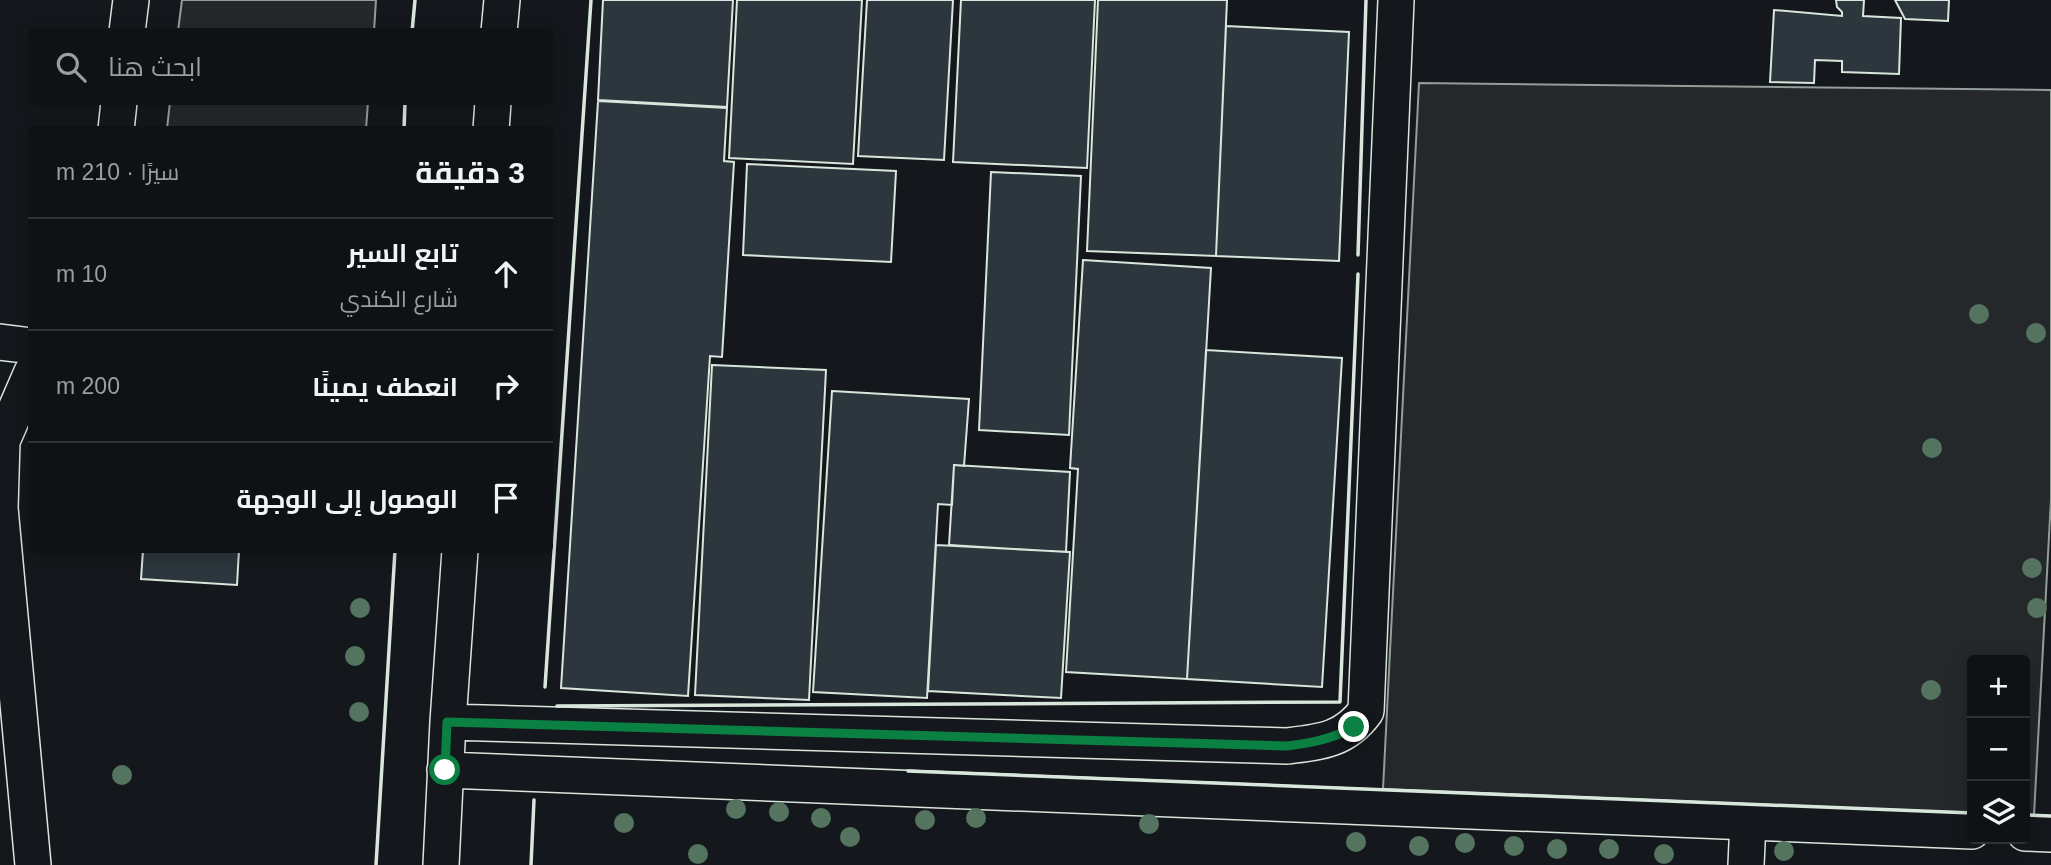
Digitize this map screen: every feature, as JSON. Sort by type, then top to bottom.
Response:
[{"type":"street","points":[[128,28],[131,0]]},
{"type":"street","points":[[499,28],[502,0]]},
{"type":"street","points":[[447,722],[1287,746],[1316,743],[1354,727],[1366,710],[1396,0]]},
{"type":"street","points":[[116,126],[119,105]]},
{"type":"street","points":[[491,126],[494,105]]},
{"type":"street","points":[[0,342],[28,346]]},
{"type":"street","points":[[28,381],[2,441],[0,509],[33,865]]},
{"type":"street","points":[[441,865],[447,722],[460,553]]},
{"type":"street","points":[[445,770],[1967,831]]},
{"type":"street","points":[[1746,865],[1748,822]]},
{"type":"street","points":[[2030,833],[2051,834]]},
{"type":"shaded area","points":[[182,0],[376,0],[374,28],[178,28]]},
{"type":"shaded area","points":[[1419,83],[2051,90],[2051,499],[2034,815],[2030,815],[2030,655],[1967,655],[1967,813],[1383,789]]},
{"type":"shaded area","points":[[170,105],[368,105],[366,126],[167,126]]},
{"type":"building","points":[[603,0],[733,0],[727,107],[598,100]]},
{"type":"building","points":[[737,0],[862,0],[853,164],[729,158]]},
{"type":"building","points":[[867,0],[953,0],[944,160],[858,156]]},
{"type":"building","points":[[961,0],[1095,0],[1087,168],[953,162]]},
{"type":"building","points":[[1098,0],[1227,0],[1216,256],[1087,251]]},
{"type":"building","points":[[1836,0],[1864,0],[1863,16],[1901,18],[1899,74],[1842,72],[1842,61],[1815,60],[1814,83],[1770,82],[1774,10],[1842,16]]},
{"type":"building","points":[[1895,0],[1949,0],[1948,21],[1905,19]]},
{"type":"building","points":[[1226,26],[1349,32],[1339,261],[1216,256]]},
{"type":"building","points":[[598,101],[727,108],[724,161],[734,162],[722,357],[710,356],[688,696],[561,688]]},
{"type":"building","points":[[747,164],[896,171],[891,262],[743,255]]},
{"type":"building","points":[[991,172],[1081,176],[1069,435],[979,430]]},
{"type":"building","points":[[1083,260],[1211,268],[1187,679],[1066,672],[1078,469],[1070,468]]},
{"type":"building","points":[[1206,350],[1342,358],[1322,687],[1187,679]]},
{"type":"building","points":[[712,365],[826,370],[809,700],[695,695]]},
{"type":"building","points":[[832,391],[969,399],[964,466],[954,465],[952,505],[938,504],[927,698],[813,692]]},
{"type":"building","points":[[954,465],[1070,472],[1066,552],[949,545]]},
{"type":"building","points":[[936,545],[1070,552],[1061,698],[928,691]]},
{"type":"building","points":[[143,553],[239,553],[237,585],[141,579]]},
{"type":"wall","points":[[412,28],[415,0]]},
{"type":"wall","points":[[545,687],[591,0]]},
{"type":"wall","points":[[1358,255],[1366,0]]},
{"type":"wall","points":[[404,126],[405,105]]},
{"type":"wall","points":[[557,706],[1340,702],[1358,274]]},
{"type":"wall","points":[[376,865],[395,553]]},
{"type":"wall","points":[[908,771],[1967,813]]},
{"type":"wall","points":[[531,865],[534,800]]},
{"type":"wall","points":[[2030,815],[2051,816]]},
{"type":"route","points":[[445,770],[447,722],[1287,746],[1316,743],[1354,727]]}]
